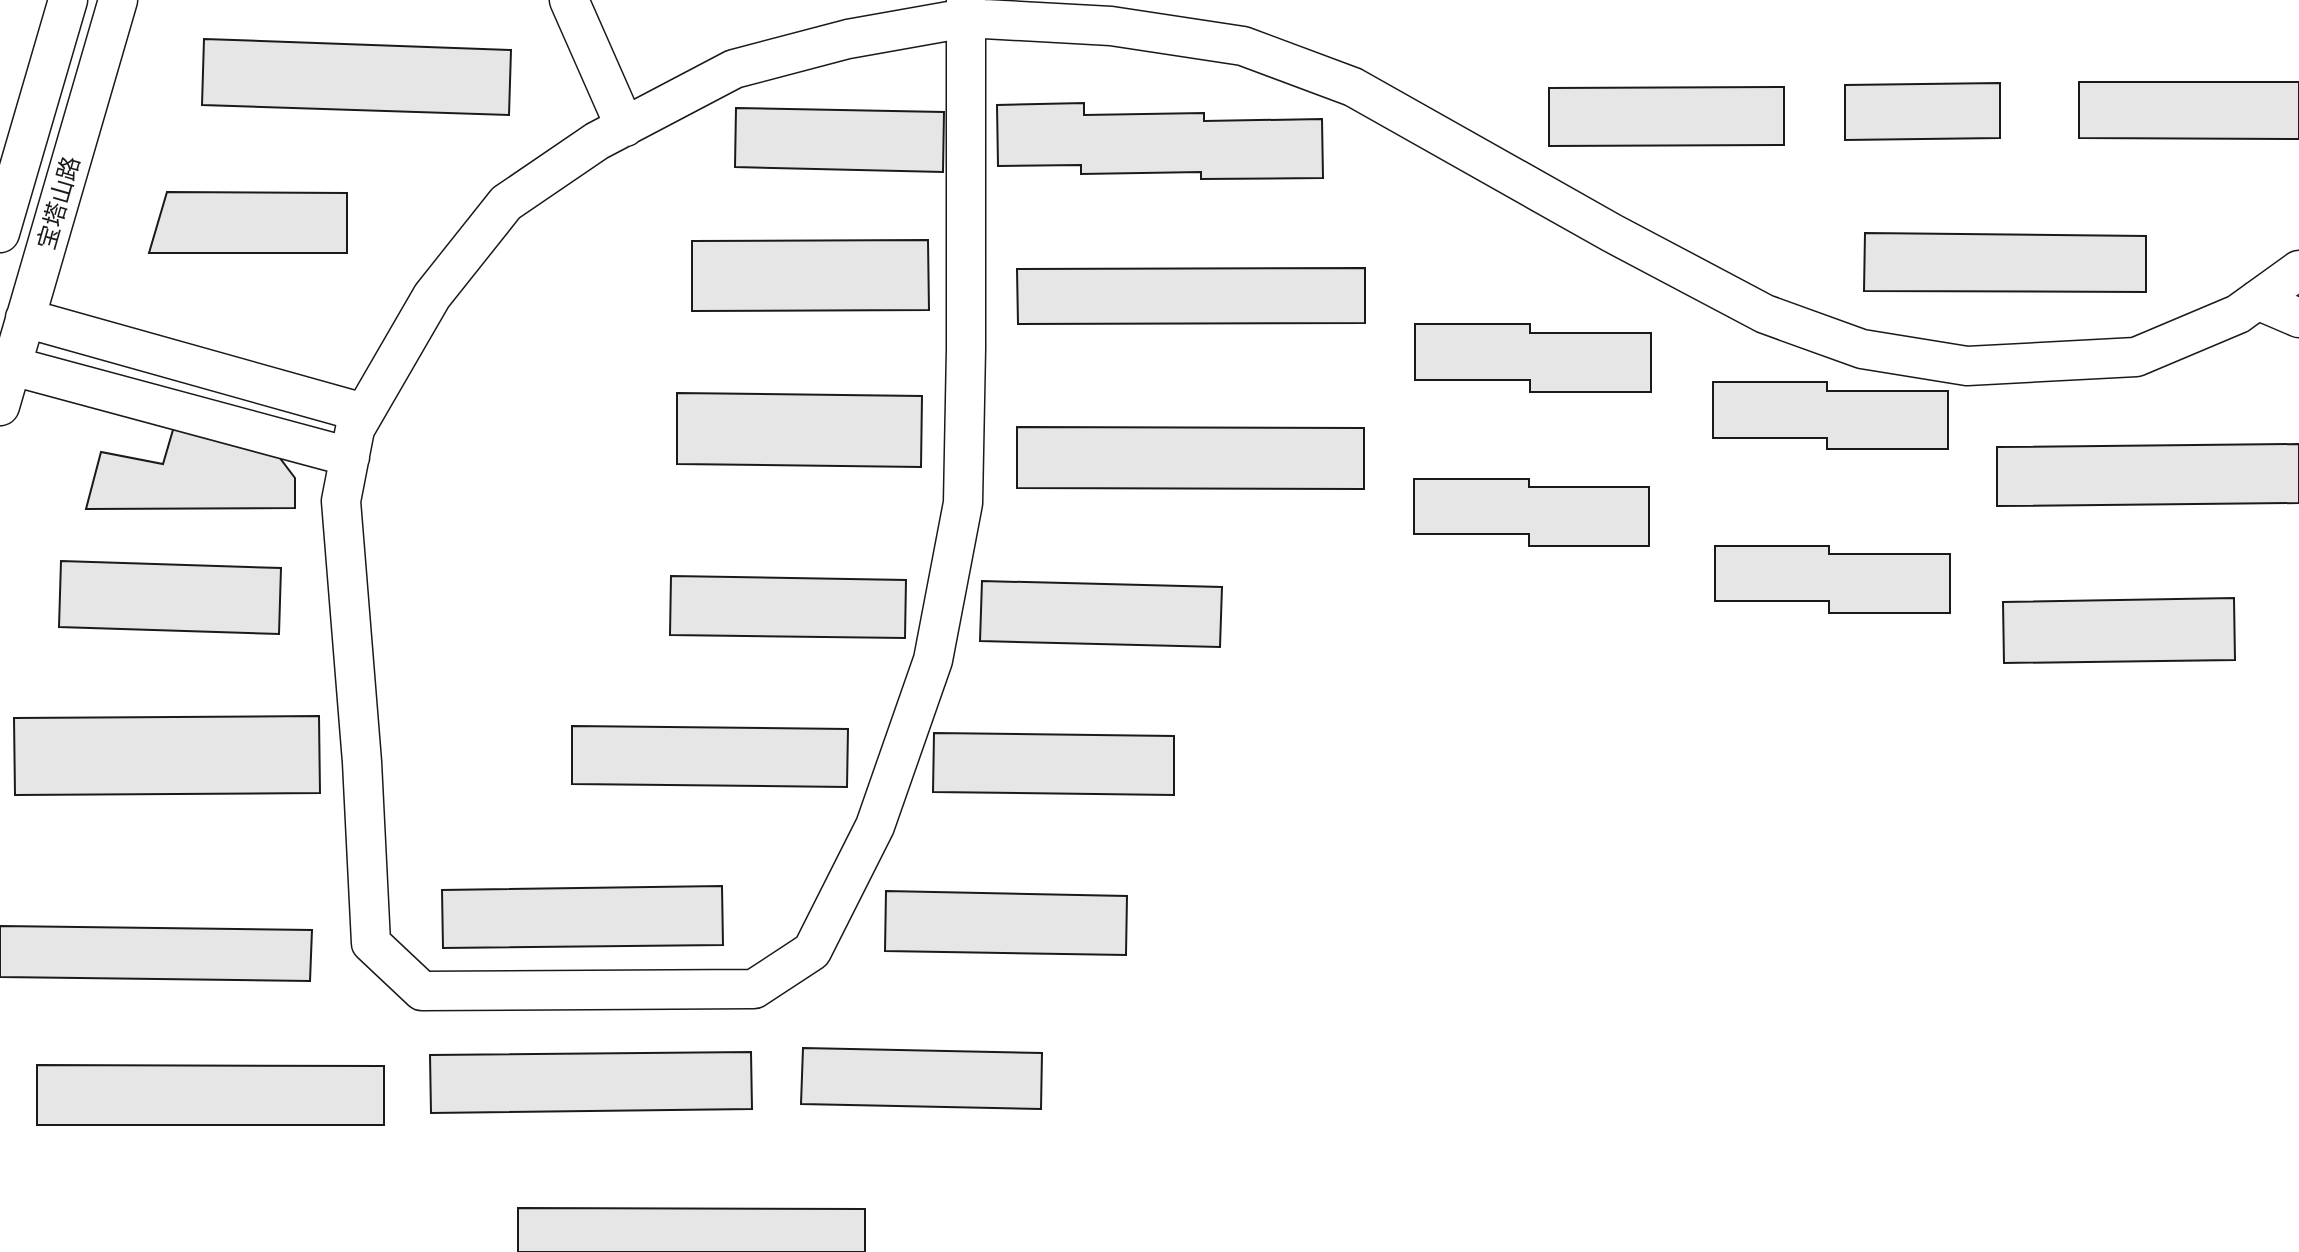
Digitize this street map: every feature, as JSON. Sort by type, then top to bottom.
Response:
[{"type":"street","name":"宝塔山路","points":[[0,233],[68,0]]},
{"type":"street","name":"宝塔山路","points":[[0,406],[118,0]]},
{"type":"street","points":[[569,0],[625,127]]},
{"type":"street","points":[[966,9],[966,335],[962,503],[933,660],[875,826],[812,951],[754,989],[422,991],[371,943],[362,762],[341,501],[355,429],[432,296],[506,203],[597,141],[734,69],[966,9],[1111,26],[1243,46],[1353,88],[1612,233],[1765,314],[1862,349],[1967,366],[2136,357],[2238,314],[2299,270]]},
{"type":"street","points":[[2257,300],[2299,318]]},
{"type":"street","points":[[25,318],[364,413]]},
{"type":"street","points":[[12,366],[350,457]]},
{"type":"building","points":[[204,39],[511,50],[509,115],[202,105]]},
{"type":"building","points":[[2079,82],[2299,82],[2299,139],[2079,138]]},
{"type":"building","points":[[2000,83],[2000,138],[1845,140],[1845,85]]},
{"type":"building","points":[[1784,87],[1784,145],[1549,146],[1549,88]]},
{"type":"building","points":[[1084,103],[1084,115],[1204,113],[1204,121],[1322,119],[1323,178],[1201,179],[1201,172],[1081,174],[1081,165],[998,166],[997,105]]},
{"type":"building","points":[[736,108],[944,112],[943,172],[735,167]]},
{"type":"building","points":[[167,192],[347,193],[347,253],[149,253]]},
{"type":"building","points":[[1865,233],[2146,236],[2146,292],[1864,291]]},
{"type":"building","points":[[928,240],[929,310],[692,311],[692,241]]},
{"type":"building","points":[[1365,268],[1365,323],[1018,324],[1017,269]]},
{"type":"building","points":[[1415,324],[1530,324],[1530,333],[1651,333],[1651,392],[1530,392],[1530,380],[1415,380]]},
{"type":"building","points":[[1713,382],[1827,382],[1827,391],[1948,391],[1948,449],[1827,449],[1827,438],[1713,438]]},
{"type":"building","points":[[677,393],[922,396],[921,467],[677,464]]},
{"type":"building","points":[[175,423],[273,449],[295,478],[295,508],[86,509],[101,452],[163,464]]},
{"type":"building","points":[[1017,427],[1364,428],[1364,489],[1017,488]]},
{"type":"building","points":[[2299,444],[2299,503],[1997,506],[1997,447]]},
{"type":"building","points":[[1414,479],[1529,479],[1529,487],[1649,487],[1649,546],[1529,546],[1529,534],[1414,534]]},
{"type":"building","points":[[1715,546],[1829,546],[1829,554],[1950,554],[1950,613],[1829,613],[1829,601],[1715,601]]},
{"type":"building","points":[[61,561],[281,568],[279,634],[59,627]]},
{"type":"building","points":[[671,576],[906,580],[905,638],[670,635]]},
{"type":"building","points":[[982,581],[1222,587],[1220,647],[980,641]]},
{"type":"building","points":[[2234,598],[2235,660],[2004,663],[2003,602]]},
{"type":"building","points":[[319,716],[320,793],[15,795],[14,718]]},
{"type":"building","points":[[572,726],[848,729],[847,787],[572,784]]},
{"type":"building","points":[[934,733],[1174,736],[1174,795],[933,792]]},
{"type":"building","points":[[722,886],[723,945],[443,948],[442,890]]},
{"type":"building","points":[[886,891],[1127,896],[1126,955],[885,951]]},
{"type":"building","points":[[0,926],[312,930],[310,981],[0,977]]},
{"type":"building","points":[[803,1048],[1042,1053],[1041,1109],[801,1104]]},
{"type":"building","points":[[751,1052],[752,1109],[431,1113],[430,1055]]},
{"type":"building","points":[[37,1065],[384,1066],[384,1125],[37,1125]]},
{"type":"building","points":[[518,1208],[865,1209],[865,1252],[518,1252]]}]
